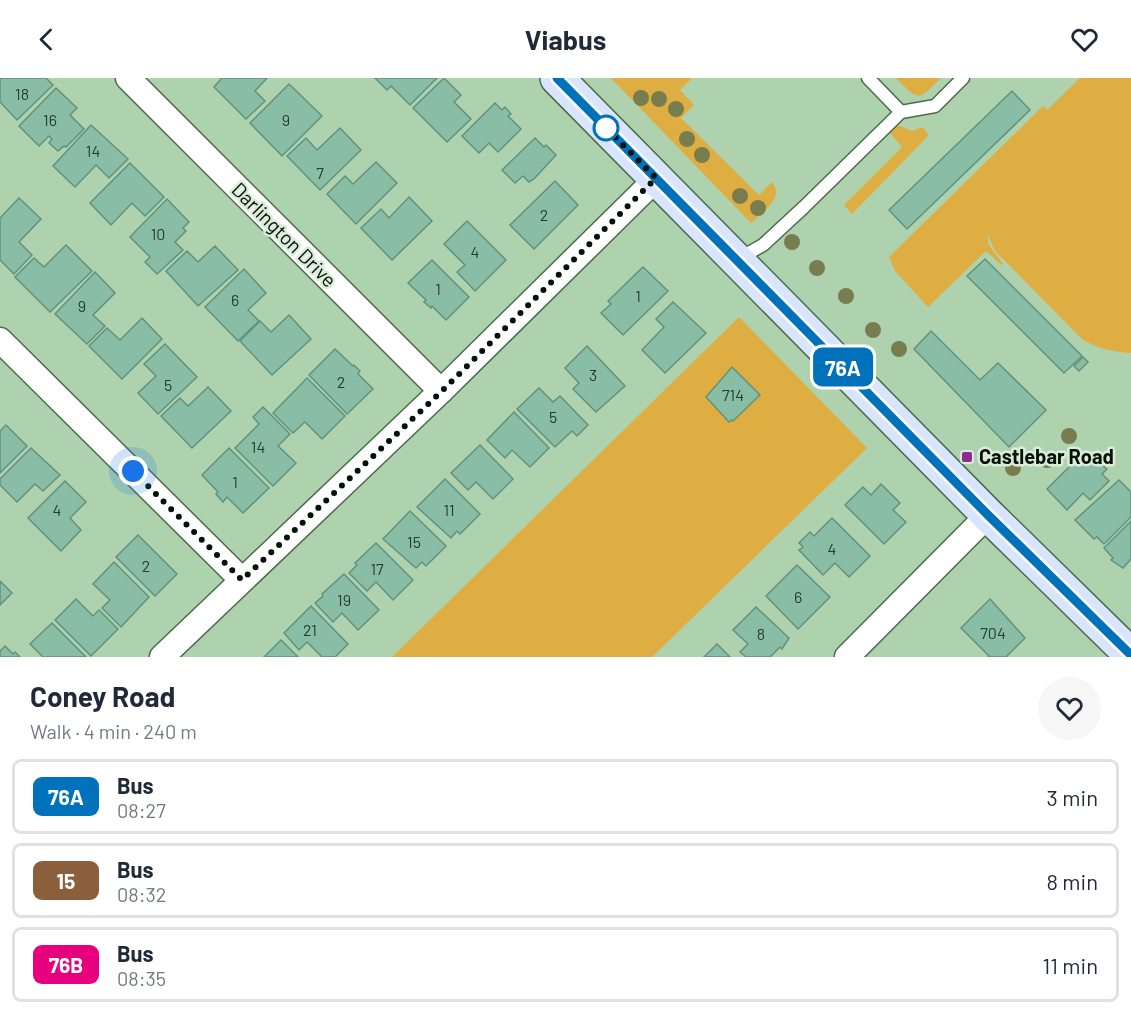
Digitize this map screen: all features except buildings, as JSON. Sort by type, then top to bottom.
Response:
[{"type":"main road","points":[[557,78],[988,515],[1131,655]]},
{"type":"street","name":"Darlington Drive","points":[[128,78],[441,392]]},
{"type":"street","points":[[162,657],[441,392],[656,178]]},
{"type":"street","points":[[0,340],[242,580]]},
{"type":"street","points":[[847,657],[988,515]]},
{"type":"lane","points":[[868,78],[901,112]]},
{"type":"lane","points":[[737,260],[763,245],[901,112],[935,106],[963,78]]},
{"type":"shaded area","points":[[611,78],[692,78],[680,90],[694,105],[681,118],[759,195],[772,182],[776,194],[771,204],[751,223]]},
{"type":"shaded area","points":[[896,78],[941,78],[918,96]]},
{"type":"shaded area","points":[[1080,78],[1131,78],[1131,353],[1106,350],[1083,340],[995,251],[987,233],[989,245],[1003,264],[1001,265],[986,251],[928,307],[895,271],[889,257],[1043,106],[1047,110]]},
{"type":"shaded area","points":[[898,125],[912,131],[923,127],[929,135],[852,214],[844,205],[902,147],[890,133],[890,129]]},
{"type":"shaded area","points":[[739,317],[867,448],[652,657],[392,657]]},
{"type":"bus line","name":"76A","points":[[557,78],[988,515],[1131,655]]},
{"type":"place","name":"Castlebar Road","points":[[967,457]]},
{"type":"route","points":[[133,471],[242,580],[441,392],[656,178],[606,128]]}]
